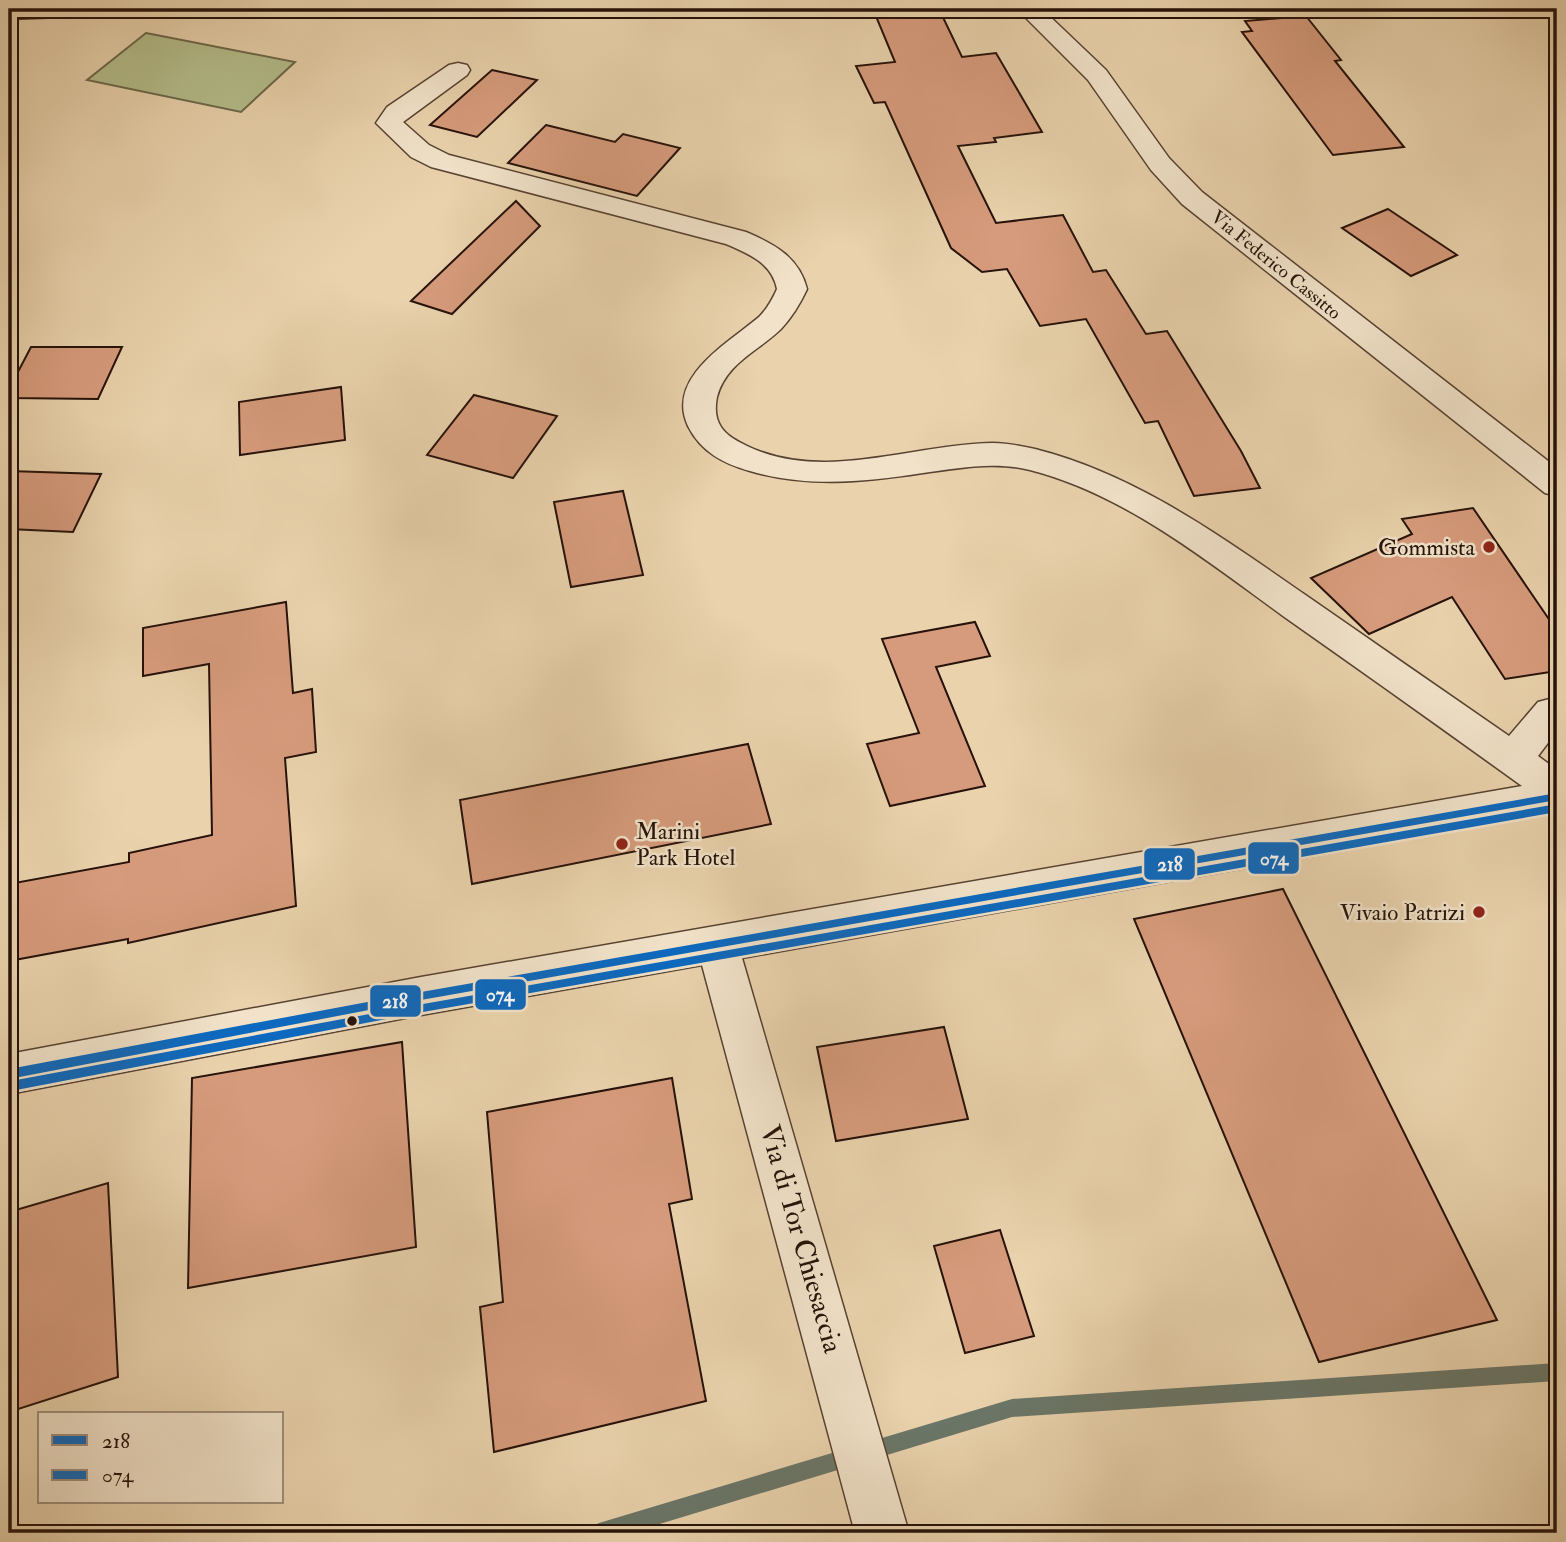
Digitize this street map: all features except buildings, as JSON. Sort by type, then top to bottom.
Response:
[{"type":"street","points":[[9,12],[88,9]]},
{"type":"street","name":"Via Federico Cassitto","points":[[1029,9],[1097,75],[1160,164],[1192,198],[1557,485]]},
{"type":"street","points":[[458,70],[396,112],[389,123],[419,151],[440,161],[736,238],[758,248],[782,264],[792,289],[786,306],[773,323],[721,359],[706,377],[700,408],[701,421],[718,444],[754,462],[800,471],[861,470],[988,454],[1028,459],[1073,475],[1121,495],[1199,538],[1557,790]]},
{"type":"street","points":[[1514,758],[1551,712],[1557,711]]},
{"type":"street","points":[[9,1074],[421,996],[718,946],[1557,796]]},
{"type":"street","name":"Via di Tor Chiesaccia","points":[[718,946],[876,1511]]},
{"type":"green space","points":[[146,33],[295,62],[241,112],[87,80]]},
{"type":"waterway","points":[[599,1533],[1012,1408],[1557,1372]]},
{"type":"transit line","name":"218","points":[[9,1074],[421,996],[1557,796]]},
{"type":"transit line","name":"074","points":[[11,1086],[423,1008],[1557,808]]},
{"type":"place","name":"Gommista","points":[[1489,547]]},
{"type":"place","name":"Marini Park Hotel","points":[[622,844]]},
{"type":"place","name":"Vivaio Patrizi","points":[[1479,912]]}]
